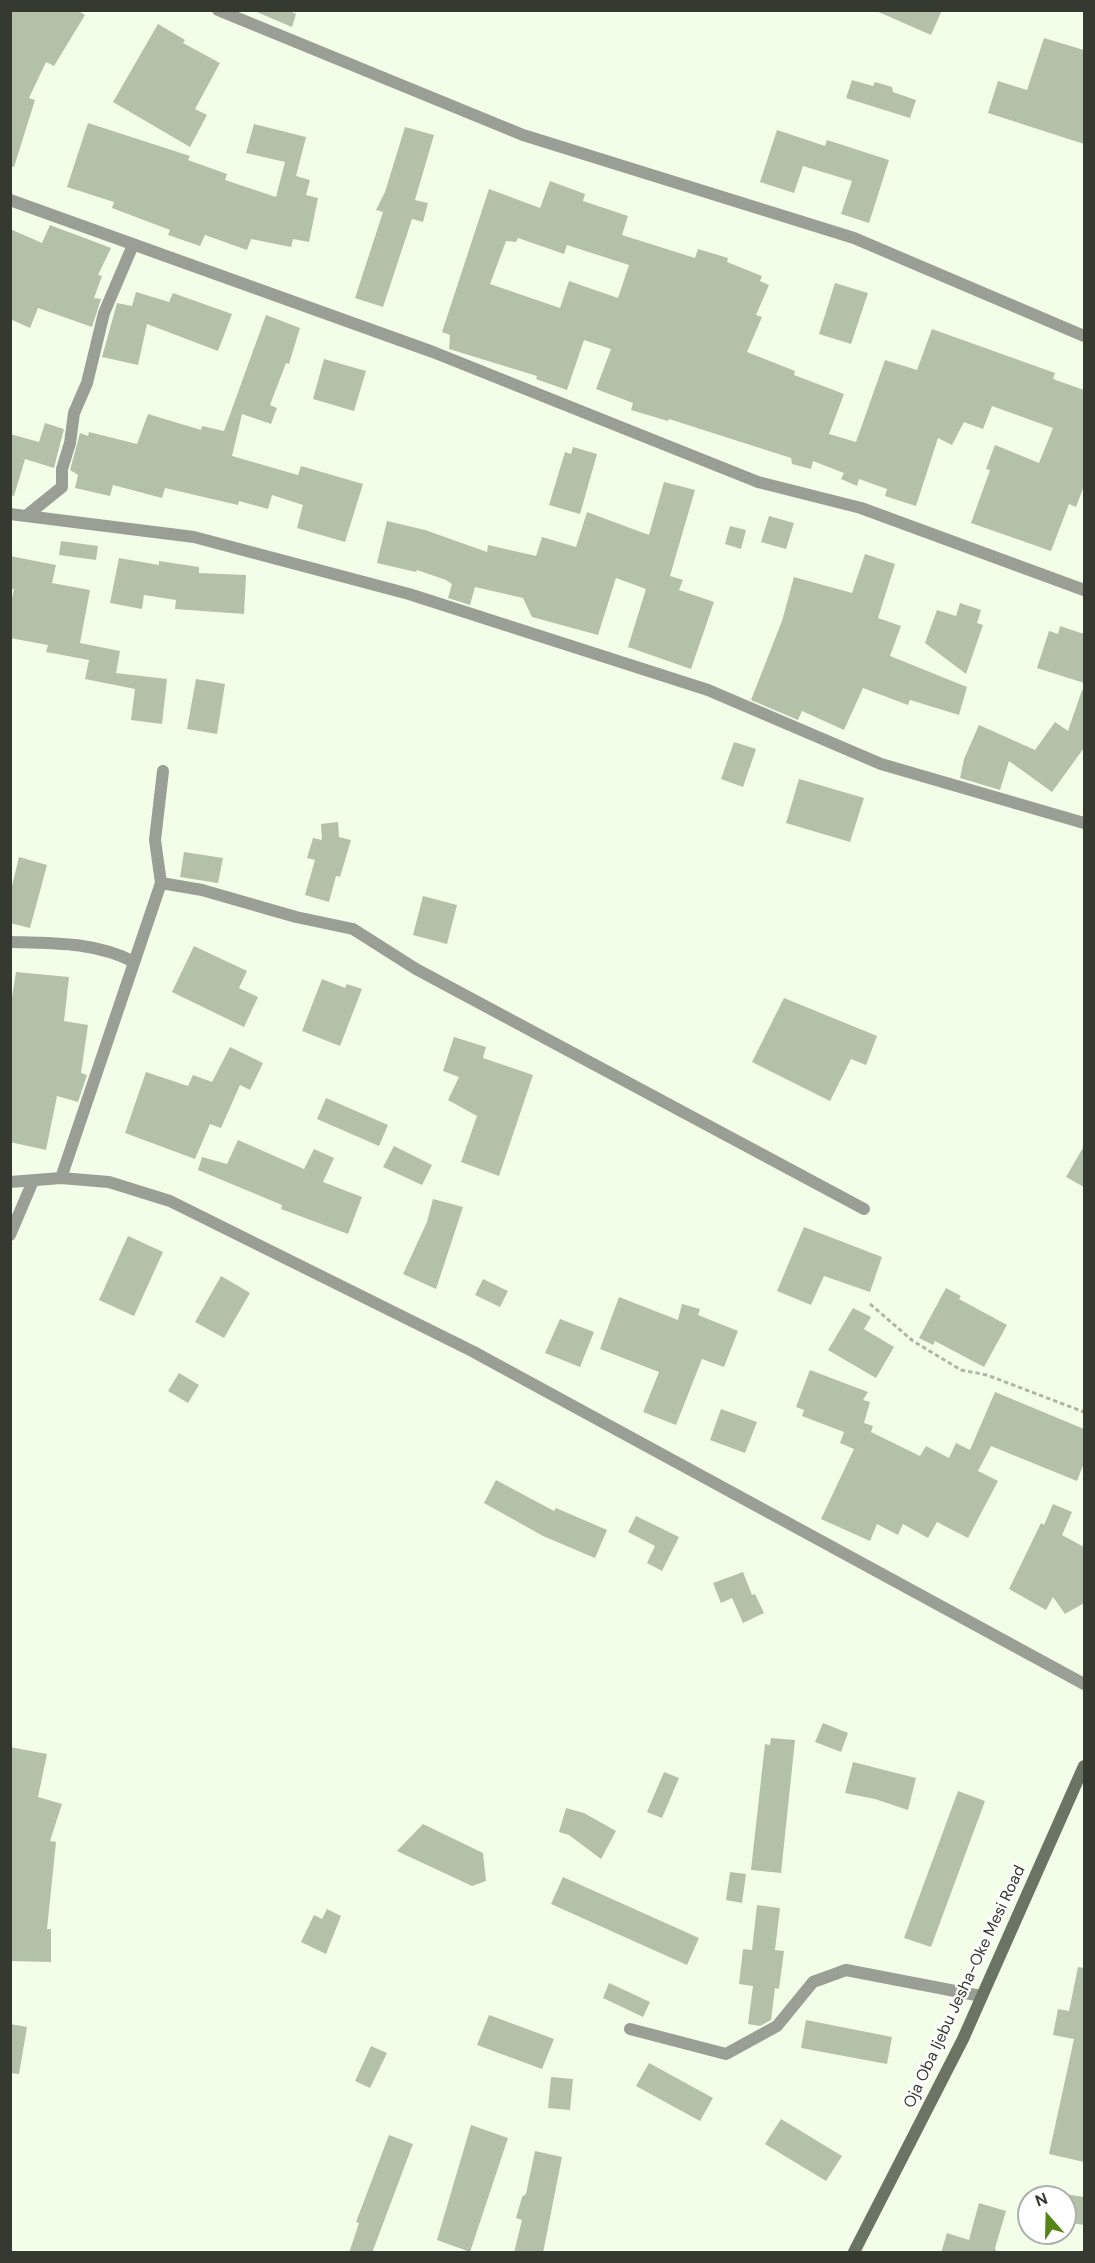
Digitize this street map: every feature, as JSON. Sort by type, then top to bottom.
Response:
[{"type":"main road","name":"Oja Oba Ijebu Jesha-Oke Mesi Road","points":[[854,2253],[963,2039],[1084,1766]]},
{"type":"street","points":[[218,10],[523,135],[854,238],[1084,336]]},
{"type":"street","points":[[10,200],[433,352],[758,482],[861,508],[1084,590]]},
{"type":"street","points":[[26,516],[62,487],[62,469],[70,443],[74,413],[87,383],[104,313],[133,245]]},
{"type":"street","points":[[10,514],[194,537],[410,594],[708,690],[881,764],[1084,823]]},
{"type":"street","points":[[61,1178],[161,883],[155,840],[163,771]]},
{"type":"street","points":[[161,883],[202,890],[296,917],[353,929],[416,969],[864,1209]]},
{"type":"street","points":[[10,942],[113,951],[134,962]]},
{"type":"street","points":[[10,1182],[61,1178],[109,1182],[180,1206],[472,1351],[1084,1684]]},
{"type":"street","points":[[10,1235],[33,1181]]},
{"type":"street","points":[[630,2029],[726,2054],[777,2026],[813,1982],[846,1970],[981,1996]]},
{"type":"path","points":[[870,1304],[913,1341],[960,1370],[987,1374],[1084,1412]]},
{"type":"building","points":[[10,10],[77,10],[85,15],[54,66],[46,62],[29,98],[35,100],[14,167],[10,166]]},
{"type":"building","points":[[252,10],[287,10],[296,14],[292,27]]},
{"type":"building","points":[[874,10],[942,10],[931,35]]},
{"type":"building","points":[[158,24],[185,40],[183,43],[220,63],[195,109],[207,115],[190,147],[113,102]]},
{"type":"building","points":[[1044,38],[1084,50],[1084,144],[988,113],[998,81],[1027,90]]},
{"type":"building","points":[[852,80],[873,86],[875,82],[892,87],[893,92],[916,100],[910,118],[846,98]]},
{"type":"building","points":[[88,123],[190,156],[188,160],[227,174],[225,180],[276,197],[285,162],[246,153],[254,124],[306,137],[296,176],[310,180],[306,195],[318,198],[309,242],[293,239],[291,247],[251,239],[247,250],[205,235],[200,246],[168,235],[170,230],[112,208],[114,202],[67,187]]},
{"type":"building","points":[[405,127],[434,135],[415,200],[428,203],[423,222],[412,219],[383,307],[355,298],[383,212],[376,210],[385,192]]},
{"type":"building","points":[[777,130],[825,146],[827,140],[889,160],[869,223],[841,214],[852,181],[803,166],[794,193],[760,182]]},
{"type":"building","points":[[550,181],[585,194],[583,201],[628,216],[622,235],[695,258],[698,249],[728,258],[727,262],[762,276],[760,281],[769,285],[756,315],[762,317],[747,352],[795,371],[794,375],[844,394],[829,434],[856,442],[885,360],[917,370],[932,329],[1055,373],[1053,379],[1084,390],[1084,486],[1076,507],[1069,504],[1051,551],[971,523],[990,470],[986,469],[995,445],[1039,463],[1053,428],[992,406],[983,429],[964,422],[952,445],[938,438],[916,506],[885,496],[887,489],[859,479],[857,486],[841,479],[844,473],[813,461],[811,469],[792,464],[791,458],[669,419],[668,421],[631,410],[633,403],[596,389],[611,349],[584,340],[567,390],[536,379],[537,376],[449,349],[450,335],[442,332],[489,189],[540,208]],"holes":[[[518,238],[564,254],[567,245],[629,265],[618,298],[569,281],[560,308],[490,284],[506,241],[516,242]]]},
{"type":"building","points":[[50,225],[111,248],[98,275],[102,276],[94,298],[101,299],[92,327],[38,308],[30,328],[10,319],[10,229],[42,243]]},
{"type":"building","points":[[835,283],[868,293],[851,344],[819,334]]},
{"type":"building","points":[[136,292],[169,302],[173,293],[232,314],[218,351],[147,324],[138,365],[102,357],[117,303],[132,306]]},
{"type":"building","points":[[266,315],[300,328],[289,364],[286,363],[270,405],[277,408],[271,424],[242,414],[232,456],[298,475],[301,466],[363,484],[345,542],[297,528],[303,505],[272,495],[268,509],[239,501],[238,505],[165,488],[162,498],[113,485],[110,496],[75,488],[78,475],[70,470],[80,433],[88,436],[89,432],[137,444],[148,414],[201,430],[202,426],[224,431]]},
{"type":"building","points":[[324,359],[366,371],[354,411],[313,399]]},
{"type":"building","points":[[45,423],[64,429],[54,468],[25,459],[14,496],[10,495],[10,434],[39,442]]},
{"type":"building","points":[[573,447],[597,454],[580,514],[549,505],[565,452],[571,454]]},
{"type":"building","points":[[664,482],[695,490],[670,576],[683,580],[679,590],[714,602],[691,669],[628,647],[646,589],[616,578],[598,635],[532,617],[523,598],[475,587],[470,605],[448,598],[452,584],[446,580],[417,570],[416,572],[377,563],[387,521],[425,530],[487,552],[488,545],[536,556],[542,537],[576,547],[587,512],[649,535]]},
{"type":"building","points":[[769,516],[794,523],[786,549],[761,542]]},
{"type":"building","points":[[730,526],[746,530],[741,549],[725,544]]},
{"type":"building","points":[[61,541],[98,546],[96,560],[59,555]]},
{"type":"building","points":[[865,554],[895,564],[878,618],[901,626],[890,656],[967,687],[959,715],[910,700],[908,705],[863,688],[844,730],[802,711],[798,720],[751,700],[782,621],[794,577],[852,593]]},
{"type":"building","points":[[10,556],[56,565],[52,583],[90,590],[80,643],[120,651],[116,673],[167,679],[162,724],[131,720],[135,689],[85,679],[89,660],[46,652],[48,645],[10,638],[10,606],[14,589],[10,589]]},
{"type":"building","points":[[119,558],[159,565],[159,561],[199,567],[199,573],[246,575],[244,614],[175,609],[176,600],[144,595],[142,609],[110,603]]},
{"type":"building","points":[[960,603],[981,610],[977,623],[983,625],[966,674],[925,643],[937,610],[956,616]]},
{"type":"building","points":[[1060,626],[1084,634],[1084,683],[1037,668],[1049,631],[1058,634]]},
{"type":"building","points":[[196,679],[225,684],[217,734],[187,729]]},
{"type":"building","points":[[1082,690],[1084,691],[1084,748],[1052,792],[1009,761],[1000,790],[960,778],[964,759],[979,725],[1035,750],[1055,722],[1068,731]]},
{"type":"building","points":[[734,742],[756,749],[743,787],[721,779]]},
{"type":"building","points":[[799,779],[864,798],[850,842],[786,823]]},
{"type":"building","points":[[338,822],[339,837],[351,840],[340,877],[336,876],[329,902],[305,895],[315,860],[307,858],[313,838],[322,840],[321,824]]},
{"type":"building","points":[[184,852],[223,858],[218,883],[180,877]]},
{"type":"building","points":[[19,857],[47,865],[30,928],[10,923],[10,894]]},
{"type":"building","points":[[423,896],[457,905],[447,944],[413,935]]},
{"type":"building","points":[[194,946],[247,971],[239,988],[258,997],[244,1027],[172,992]]},
{"type":"building","points":[[16,972],[69,977],[64,1021],[88,1025],[81,1073],[87,1075],[78,1102],[57,1096],[46,1150],[10,1142],[10,1010]]},
{"type":"building","points":[[322,979],[345,988],[347,984],[362,989],[340,1046],[302,1031]]},
{"type":"building","points":[[784,998],[877,1036],[866,1065],[851,1059],[830,1101],[752,1062]]},
{"type":"building","points":[[454,1037],[486,1047],[483,1058],[533,1075],[499,1176],[461,1162],[477,1116],[448,1100],[459,1077],[443,1071]]},
{"type":"building","points":[[230,1047],[263,1063],[250,1090],[240,1085],[221,1128],[210,1124],[195,1159],[125,1133],[146,1072],[188,1086],[193,1075],[212,1082]]},
{"type":"building","points":[[326,1098],[388,1125],[379,1146],[317,1119]]},
{"type":"building","points":[[238,1140],[304,1169],[314,1149],[334,1158],[323,1182],[362,1197],[348,1234],[281,1209],[282,1205],[198,1170],[202,1157],[227,1164]]},
{"type":"building","points":[[394,1146],[432,1165],[422,1185],[383,1167]]},
{"type":"building","points":[[1084,1146],[1084,1187],[1066,1177]]},
{"type":"building","points":[[433,1199],[463,1207],[436,1289],[403,1274],[427,1222]]},
{"type":"building","points":[[804,1227],[882,1257],[870,1292],[824,1276],[811,1305],[777,1291]]},
{"type":"building","points":[[128,1236],[163,1252],[134,1316],[99,1300]]},
{"type":"building","points":[[221,1276],[250,1293],[224,1338],[195,1322]]},
{"type":"building","points":[[483,1279],[508,1291],[500,1307],[475,1295]]},
{"type":"building","points":[[946,1288],[961,1296],[959,1299],[1007,1325],[984,1367],[935,1341],[933,1345],[919,1338]]},
{"type":"building","points":[[619,1297],[678,1320],[682,1304],[700,1309],[698,1315],[738,1331],[724,1367],[702,1359],[676,1425],[643,1412],[659,1372],[600,1349]]},
{"type":"building","points":[[853,1308],[871,1317],[864,1329],[894,1347],[876,1378],[828,1350]]},
{"type":"building","points":[[560,1319],[594,1332],[580,1367],[545,1353]]},
{"type":"building","points":[[810,1370],[868,1392],[863,1400],[870,1402],[864,1423],[873,1426],[871,1432],[920,1456],[926,1446],[949,1458],[956,1443],[970,1450],[995,1392],[1084,1429],[1084,1463],[1077,1481],[991,1446],[978,1471],[998,1481],[968,1538],[937,1522],[928,1538],[903,1524],[898,1535],[877,1524],[870,1541],[821,1519],[854,1449],[840,1443],[844,1432],[802,1416],[804,1410],[796,1407]]},
{"type":"building","points":[[179,1373],[199,1385],[188,1403],[168,1391]]},
{"type":"building","points":[[721,1409],[757,1422],[745,1453],[710,1440]]},
{"type":"building","points":[[496,1480],[554,1511],[556,1508],[607,1530],[595,1558],[543,1536],[484,1503]]},
{"type":"building","points":[[1053,1504],[1072,1512],[1062,1535],[1084,1547],[1084,1603],[1065,1614],[1053,1597],[1046,1610],[1009,1589],[1041,1523],[1044,1525]]},
{"type":"building","points":[[636,1516],[679,1537],[662,1571],[647,1563],[655,1546],[628,1532]]},
{"type":"building","points":[[743,1572],[752,1595],[755,1594],[764,1613],[743,1623],[732,1598],[721,1603],[713,1583]]},
{"type":"building","points":[[823,1723],[848,1733],[841,1752],[815,1742]]},
{"type":"building","points":[[771,1738],[795,1740],[781,1873],[751,1870],[765,1744],[770,1745]]},
{"type":"building","points":[[10,1747],[47,1754],[38,1797],[62,1804],[50,1841],[56,1842],[47,1929],[51,1929],[51,1962],[10,1961]]},
{"type":"building","points":[[853,1762],[916,1778],[908,1810],[875,1799],[845,1793]]},
{"type":"building","points":[[664,1772],[679,1778],[662,1818],[647,1812]]},
{"type":"building","points":[[958,1791],[985,1801],[931,1947],[904,1938]]},
{"type":"building","points":[[566,1808],[584,1813],[616,1831],[601,1859],[569,1835],[559,1832]]},
{"type":"building","points":[[423,1824],[483,1853],[486,1881],[472,1886],[397,1851]]},
{"type":"building","points":[[730,1872],[746,1874],[742,1903],[726,1900]]},
{"type":"building","points":[[563,1877],[699,1938],[687,1965],[551,1904]]},
{"type":"building","points":[[757,1905],[780,1908],[775,1950],[784,1951],[779,1989],[775,1988],[771,2020],[760,2026],[748,2024],[753,1986],[739,1984],[743,1949],[752,1950]]},
{"type":"building","points":[[327,1909],[341,1916],[326,1954],[301,1942],[314,1915],[322,1919]]},
{"type":"building","points":[[1078,1967],[1084,1968],[1084,2162],[1049,2154],[1074,2039],[1053,2035],[1058,2009],[1069,2011]]},
{"type":"building","points":[[609,1983],[650,2002],[643,2017],[603,1998]]},
{"type":"building","points":[[489,2015],[554,2039],[542,2069],[477,2045]]},
{"type":"building","points":[[806,2020],[892,2037],[887,2064],[801,2048]]},
{"type":"building","points":[[10,2024],[27,2027],[19,2074],[10,2073]]},
{"type":"building","points":[[371,2046],[387,2053],[370,2088],[355,2081]]},
{"type":"building","points":[[649,2063],[713,2098],[700,2121],[636,2086]]},
{"type":"building","points":[[551,2077],[573,2079],[570,2110],[548,2108]]},
{"type":"building","points":[[781,2119],[842,2156],[826,2181],[765,2144]]},
{"type":"building","points":[[471,2125],[508,2138],[470,2252],[437,2240]]},
{"type":"building","points":[[389,2135],[413,2144],[372,2253],[349,2253],[359,2223],[356,2222]]},
{"type":"building","points":[[535,2151],[562,2157],[543,2253],[514,2253],[522,2220],[516,2218],[522,2197],[526,2194]]},
{"type":"building","points":[[1077,2196],[1084,2197],[1084,2225],[1077,2224]]},
{"type":"building","points":[[979,2203],[1006,2211],[995,2248],[997,2253],[941,2253],[947,2233],[969,2240]]}]
